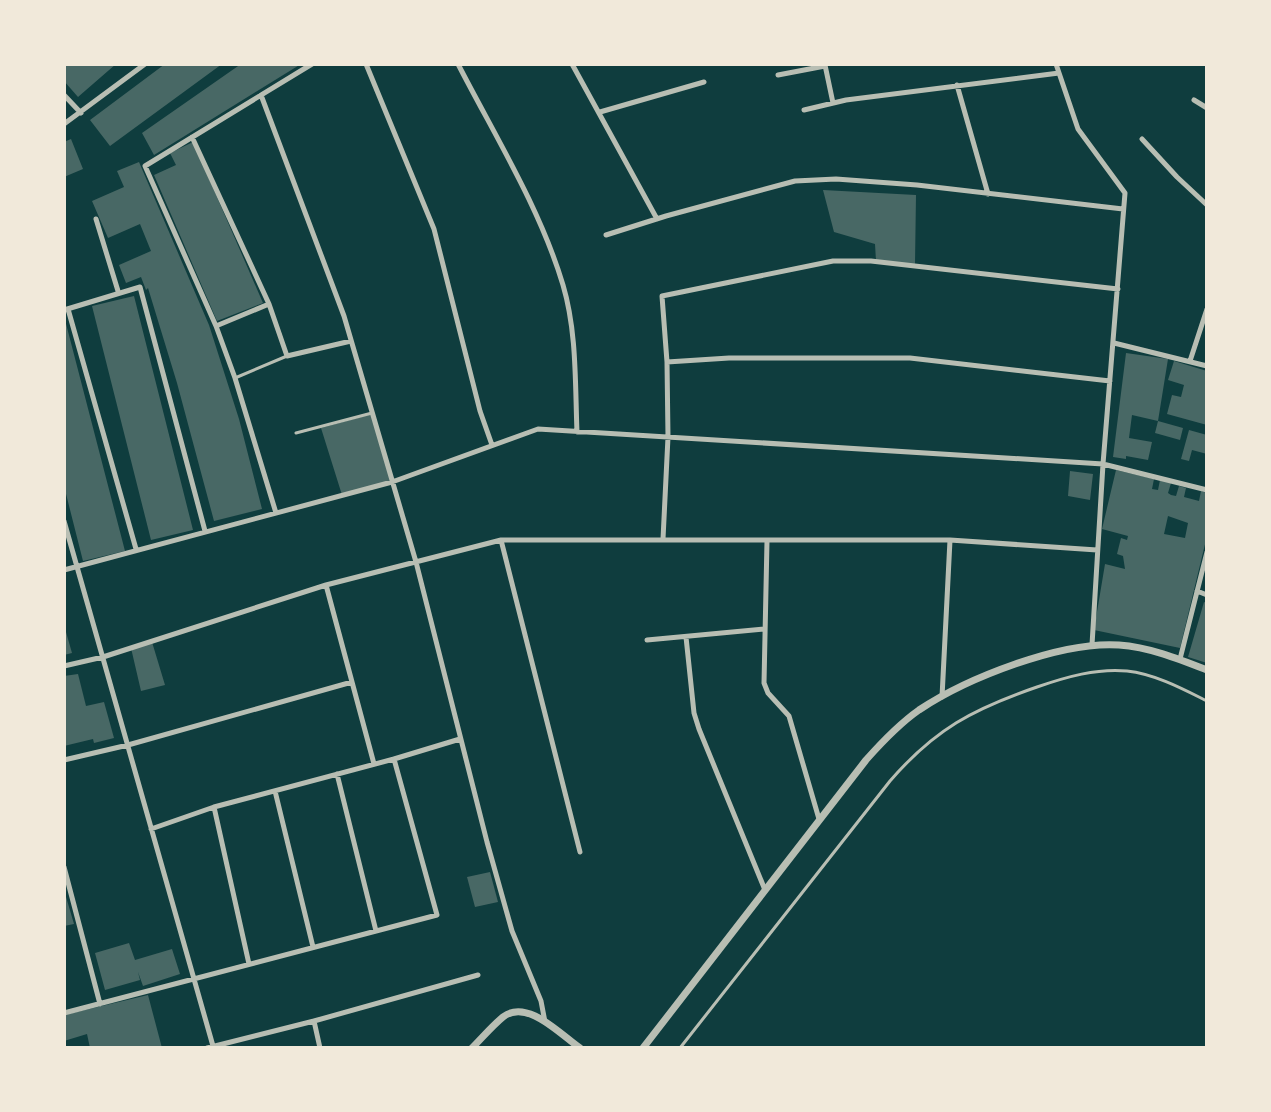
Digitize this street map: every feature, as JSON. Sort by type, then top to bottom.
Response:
[{"type":"street","points":[[64,124],[145,64]]},
{"type":"street","points":[[276,513],[216,326],[145,166],[312,64]]},
{"type":"street","points":[[366,64],[434,229],[480,411],[492,445]]},
{"type":"street","points":[[458,64],[537,218],[564,287],[572,338],[577,432]]},
{"type":"street","points":[[572,64],[657,219]]},
{"type":"street","points":[[1056,64],[1078,129],[1125,193],[1092,645]]},
{"type":"street","points":[[778,75],[825,65],[833,103]]},
{"type":"street","points":[[804,110],[957,85],[1059,73]]},
{"type":"street","points":[[600,112],[704,82]]},
{"type":"street","points":[[957,85],[988,194]]},
{"type":"street","points":[[64,95],[81,113]]},
{"type":"street","points":[[261,95],[351,341],[416,562],[512,931],[541,1001],[546,1023]]},
{"type":"street","points":[[1194,100],[1207,108]]},
{"type":"street","points":[[192,137],[269,304],[287,356],[351,341]]},
{"type":"street","points":[[1142,139],[1207,205]]},
{"type":"street","points":[[606,235],[795,181],[836,179],[1123,209]]},
{"type":"street","points":[[96,219],[118,291]]},
{"type":"street","points":[[663,539],[668,437],[662,296],[833,261],[871,261],[1118,289]]},
{"type":"street","points":[[136,549],[66,310],[135,286],[140,287],[142,292],[205,531]]},
{"type":"street","points":[[216,326],[269,304]]},
{"type":"street","points":[[1190,361],[1207,309]]},
{"type":"street","points":[[1114,343],[1207,366]]},
{"type":"street","points":[[667,362],[729,358],[910,358],[1110,381]]},
{"type":"street","points":[[64,570],[392,482],[538,429],[1103,464],[1207,490]]},
{"type":"street","points":[[64,521],[195,981],[210,1047],[478,975]]},
{"type":"street","points":[[64,666],[103,657],[326,585],[501,540],[950,540],[1097,550]]},
{"type":"street","points":[[501,540],[580,852]]},
{"type":"street","points":[[942,697],[950,540]]},
{"type":"street","points":[[767,541],[764,683],[768,693],[789,716],[819,820]]},
{"type":"street","points":[[1180,659],[1207,552]]},
{"type":"street","points":[[326,585],[374,764]]},
{"type":"street","points":[[1197,591],[1207,595]]},
{"type":"street","points":[[647,640],[765,629]]},
{"type":"street","points":[[686,637],[694,713],[765,890]]},
{"type":"street","points":[[643,1048],[819,820],[888,736],[918,711],[942,697],[1024,662],[1092,645],[1122,645],[1180,659],[1207,670]]},
{"type":"street","points":[[64,760],[352,682]]},
{"type":"street","points":[[186,814],[460,739]]},
{"type":"street","points":[[64,1013],[437,915],[394,759]]},
{"type":"street","points":[[337,774],[376,931]]},
{"type":"street","points":[[275,791],[313,947]]},
{"type":"street","points":[[151,829],[214,807]]},
{"type":"street","points":[[214,807],[249,964]]},
{"type":"street","points":[[64,867],[100,1004]]},
{"type":"street","points":[[472,1048],[511,1013],[525,1012],[580,1048]]},
{"type":"street","points":[[314,1021],[320,1048]]},
{"type":"lane","points":[[235,378],[287,356]]},
{"type":"lane","points":[[296,433],[372,413]]},
{"type":"lane","points":[[680,1048],[890,781],[910,758],[948,727],[991,703],[1072,675],[1127,671],[1155,678],[1207,701]]},
{"type":"building","points":[[64,64],[116,64],[78,97],[64,81]]},
{"type":"building","points":[[165,64],[222,64],[110,146],[90,120]]},
{"type":"building","points":[[241,64],[301,64],[154,155],[142,133]]},
{"type":"building","points":[[71,139],[83,169],[64,177],[64,142]]},
{"type":"building","points":[[193,142],[263,303],[217,321],[154,175],[176,165],[170,153]]},
{"type":"building","points":[[139,162],[209,325],[239,419],[262,509],[214,521],[148,288],[146,290],[141,277],[126,283],[119,265],[151,251],[140,224],[108,238],[92,201],[124,187],[117,171]]},
{"type":"building","points":[[823,190],[916,195],[915,264],[876,261],[875,244],[834,232]]},
{"type":"building","points":[[134,296],[193,530],[151,540],[92,306]]},
{"type":"building","points":[[64,316],[125,551],[83,561],[64,486]]},
{"type":"building","points":[[1126,353],[1168,359],[1158,421],[1132,415],[1129,438],[1152,442],[1148,460],[1113,457]]},
{"type":"building","points":[[1174,361],[1207,371],[1207,425],[1167,414],[1172,395],[1181,397],[1184,385],[1168,380]]},
{"type":"building","points":[[372,414],[391,481],[342,495],[321,428]]},
{"type":"building","points":[[1158,421],[1183,428],[1180,440],[1155,433]]},
{"type":"building","points":[[1189,430],[1207,435],[1207,454],[1192,450],[1189,461],[1181,459]]},
{"type":"building","points":[[1116,470],[1154,479],[1152,489],[1158,490],[1160,480],[1171,483],[1168,493],[1171,495],[1176,496],[1179,486],[1186,488],[1184,497],[1199,501],[1201,491],[1207,493],[1207,536],[1180,648],[1094,630],[1105,564],[1125,569],[1123,556],[1117,554],[1121,538],[1127,540],[1128,536],[1102,529]],"holes":[[[1168,516],[1188,523],[1185,538],[1164,534]]]},
{"type":"building","points":[[1070,471],[1093,474],[1090,500],[1068,496]]},
{"type":"building","points":[[1204,602],[1207,603],[1207,663],[1188,657]]},
{"type":"building","points":[[64,625],[72,653],[64,655]]},
{"type":"building","points":[[152,642],[165,685],[141,691],[131,648]]},
{"type":"building","points":[[78,674],[86,706],[104,702],[114,738],[64,746],[64,676]]},
{"type":"building","points":[[490,872],[498,902],[475,907],[467,877]]},
{"type":"building","points":[[64,890],[74,924],[64,926]]},
{"type":"building","points":[[129,943],[135,960],[172,949],[180,974],[143,986],[138,972],[140,980],[105,990],[95,953]]},
{"type":"building","points":[[148,995],[162,1048],[90,1048],[87,1034],[64,1041],[64,1015]]}]
